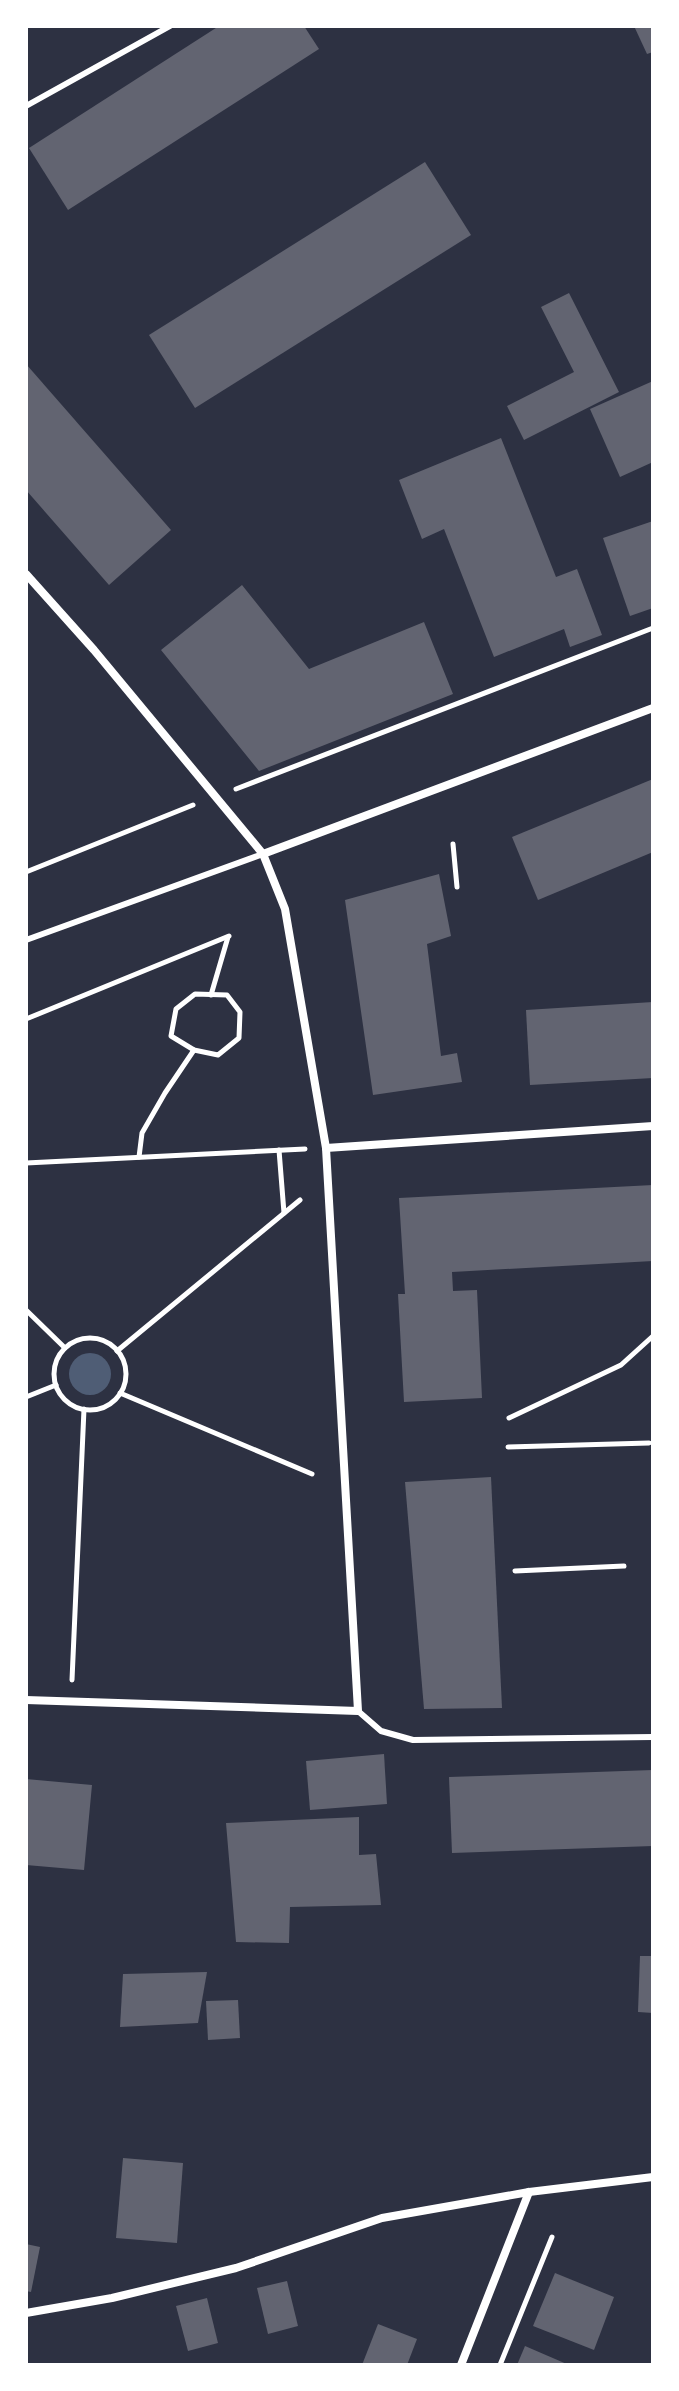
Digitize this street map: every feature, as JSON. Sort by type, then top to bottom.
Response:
[{"type":"street","points":[[26,574],[94,650],[263,854],[285,909],[326,1148],[358,1711],[26,1700]]},
{"type":"street","points":[[263,854],[653,708]]},
{"type":"street","points":[[326,1148],[653,1126]]},
{"type":"street","points":[[26,2313],[112,2298],[236,2268],[382,2218],[529,2192],[653,2177]]},
{"type":"street","points":[[461,2365],[529,2192]]},
{"type":"lane","points":[[26,106],[170,26]]},
{"type":"lane","points":[[26,940],[263,854]]},
{"type":"lane","points":[[358,1711],[381,1731],[413,1740],[653,1737]]},
{"type":"path","points":[[26,872],[653,628]]},
{"type":"path","points":[[453,844],[457,887]]},
{"type":"path","points":[[26,1019],[229,936],[211,995]]},
{"type":"path","points":[[195,994],[227,995],[240,1012],[239,1038],[218,1055],[194,1050],[171,1036],[176,1009],[195,994]]},
{"type":"path","points":[[139,1157],[142,1133],[194,1050]]},
{"type":"path","points":[[26,1163],[326,1148]]},
{"type":"path","points":[[279,1150],[284,1214]]},
{"type":"path","points":[[117,1351],[300,1200]]},
{"type":"path","points":[[26,1310],[65,1348]]},
{"type":"path","points":[[509,1418],[621,1365],[653,1336]]},
{"type":"path","points":[[92,1338],[111,1345],[117,1351],[124,1362],[126,1374],[120,1393],[108,1405],[84,1409],[66,1401],[56,1385],[56,1361],[65,1348],[82,1339],[92,1338]]},
{"type":"path","points":[[26,1397],[56,1385]]},
{"type":"path","points":[[120,1393],[312,1474]]},
{"type":"path","points":[[71,1701],[84,1409]]},
{"type":"path","points":[[508,1447],[649,1443]]},
{"type":"path","points":[[515,1571],[624,1566]]},
{"type":"path","points":[[500,2365],[552,2237]]},
{"type":"water","points":[[90,1353],[105,1359],[111,1374],[105,1389],[90,1395],[75,1389],[69,1374],[75,1359]]},
{"type":"building","points":[[219,26],[304,26],[319,49],[68,210],[29,148]]},
{"type":"building","points":[[634,26],[653,26],[653,52],[647,54]]},
{"type":"building","points":[[425,162],[471,235],[195,408],[149,335]]},
{"type":"building","points":[[569,293],[619,392],[524,440],[507,406],[574,372],[541,307]]},
{"type":"building","points":[[26,364],[171,530],[109,585],[26,490]]},
{"type":"building","points":[[653,381],[653,462],[620,477],[590,409]]},
{"type":"building","points":[[501,438],[556,577],[577,569],[602,635],[570,647],[564,629],[494,657],[444,529],[422,539],[399,480]]},
{"type":"building","points":[[653,521],[653,608],[630,616],[603,538]]},
{"type":"building","points":[[242,585],[309,669],[424,622],[453,694],[259,771],[161,650]]},
{"type":"building","points":[[653,779],[653,852],[538,900],[512,837]]},
{"type":"building","points":[[439,874],[451,936],[427,944],[441,1056],[457,1053],[462,1082],[373,1095],[345,900]]},
{"type":"building","points":[[653,1002],[653,1078],[530,1085],[526,1010]]},
{"type":"building","points":[[653,1185],[653,1261],[452,1272],[453,1291],[477,1290],[482,1398],[404,1402],[398,1294],[405,1294],[399,1198]]},
{"type":"building","points":[[491,1477],[502,1708],[424,1709],[405,1482]]},
{"type":"building","points":[[384,1754],[387,1804],[310,1810],[306,1761]]},
{"type":"building","points":[[653,1770],[653,1846],[452,1853],[449,1777]]},
{"type":"building","points":[[26,1779],[92,1785],[84,1870],[26,1865]]},
{"type":"building","points":[[359,1817],[359,1855],[376,1854],[381,1905],[290,1907],[289,1943],[236,1942],[226,1823]]},
{"type":"building","points":[[640,1956],[653,1956],[653,2013],[638,2012]]},
{"type":"building","points":[[207,1972],[198,2023],[120,2027],[123,1974]]},
{"type":"building","points":[[238,2000],[240,2038],[208,2040],[206,2001]]},
{"type":"building","points":[[123,2158],[183,2163],[177,2243],[116,2238]]},
{"type":"building","points":[[26,2244],[40,2247],[31,2292],[26,2291]]},
{"type":"building","points":[[555,2273],[614,2297],[594,2350],[533,2326]]},
{"type":"building","points":[[287,2281],[298,2326],[268,2334],[257,2288]]},
{"type":"building","points":[[207,2298],[218,2343],[188,2351],[176,2306]]},
{"type":"building","points":[[378,2324],[417,2339],[407,2365],[362,2365]]},
{"type":"building","points":[[525,2346],[569,2365],[517,2365]]}]
